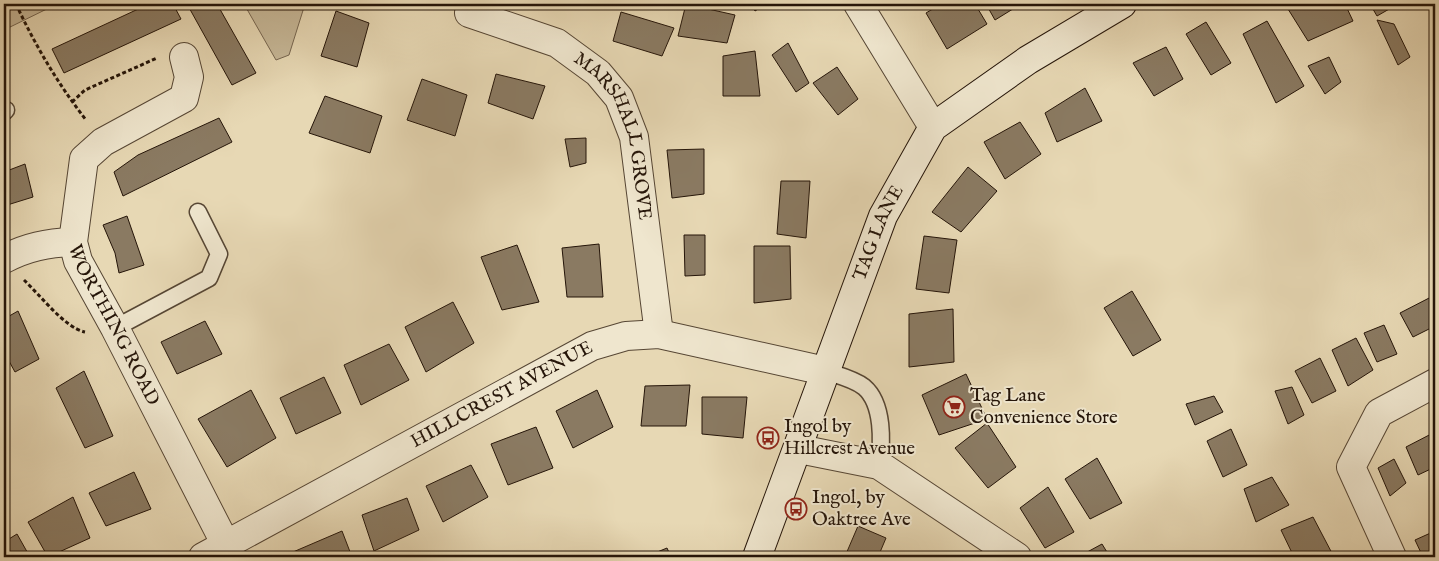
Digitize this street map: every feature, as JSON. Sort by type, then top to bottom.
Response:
[{"type":"street","points":[[858,4],[933,127]]},
{"type":"street","name":"TAG LANE","points":[[757,557],[799,449],[824,371],[883,216],[933,127],[1028,60],[1122,4]]},
{"type":"street","name":"MARSHALL GROVE","points":[[469,13],[557,43],[598,73],[619,98],[634,136],[659,334]]},
{"type":"street","name":"WORTHING ROAD","points":[[184,58],[189,77],[184,98],[103,142],[84,159],[73,242],[78,260],[115,328],[215,551]]},
{"type":"street","points":[[11,267],[21,250],[48,243],[73,242]]},
{"type":"street","name":"HILLCREST AVENUE","points":[[215,551],[592,346],[626,336],[659,334],[824,371]]},
{"type":"street","points":[[1392,557],[1352,467],[1379,413],[1435,384]]},
{"type":"street","points":[[799,449],[879,466],[1017,557]]},
{"type":"lane","points":[[115,328],[209,278],[219,254],[198,212]]},
{"type":"lane","points":[[824,371],[866,388],[881,424],[882,443],[879,466]]},
{"type":"path","points":[[16,4],[28,31],[72,102],[103,142]]},
{"type":"path","points":[[72,102],[86,90],[177,49],[184,58]]},
{"type":"path","points":[[11,267],[76,330],[99,334],[115,328]]},
{"type":"shaded area","points":[[4,4],[57,4],[4,30]]},
{"type":"shaded area","points":[[244,4],[305,4],[289,55],[276,60]]},
{"type":"building","points":[[149,4],[173,4],[181,19],[64,73],[52,49]]},
{"type":"building","points":[[187,4],[217,4],[256,73],[232,85]]},
{"type":"building","points":[[580,4],[599,4],[597,8]]},
{"type":"building","points":[[686,4],[735,15],[727,43],[678,36]]},
{"type":"building","points":[[751,4],[766,4],[755,11]]},
{"type":"building","points":[[941,4],[975,4],[987,24],[947,49],[926,13]]},
{"type":"building","points":[[986,4],[1021,4],[995,20]]},
{"type":"building","points":[[1298,4],[1345,4],[1353,21],[1308,41],[1288,9]]},
{"type":"building","points":[[1370,4],[1398,4],[1377,16]]},
{"type":"building","points":[[336,11],[369,23],[357,67],[321,56]]},
{"type":"building","points":[[621,12],[674,28],[662,56],[613,41]]},
{"type":"building","points":[[1377,20],[1394,24],[1410,57],[1398,65]]},
{"type":"building","points":[[1267,21],[1304,86],[1276,103],[1243,34]]},
{"type":"building","points":[[1206,22],[1231,63],[1211,75],[1186,34]]},
{"type":"building","points":[[788,43],[809,83],[796,92],[772,55]]},
{"type":"building","points":[[1166,47],[1183,79],[1154,96],[1133,63]]},
{"type":"building","points":[[755,51],[760,96],[723,96],[723,56]]},
{"type":"building","points":[[1329,57],[1341,82],[1325,94],[1308,66]]},
{"type":"building","points":[[837,67],[858,99],[838,115],[813,83]]},
{"type":"building","points":[[496,74],[545,86],[533,119],[488,103]]},
{"type":"building","points":[[422,79],[467,95],[455,136],[407,120]]},
{"type":"building","points":[[1085,88],[1102,121],[1057,142],[1045,113]]},
{"type":"building","points":[[325,96],[382,116],[370,153],[309,133]]},
{"type":"building","points":[[219,118],[232,142],[123,196],[114,172],[138,155]]},
{"type":"building","points":[[1020,122],[1041,154],[1005,179],[984,142]]},
{"type":"building","points":[[586,138],[586,163],[570,167],[565,139]]},
{"type":"building","points":[[704,149],[704,194],[672,198],[667,150]]},
{"type":"building","points":[[25,164],[33,197],[4,206],[4,172]]},
{"type":"building","points":[[968,167],[997,191],[961,232],[932,212]]},
{"type":"building","points":[[781,181],[810,181],[806,238],[777,234]]},
{"type":"building","points":[[127,216],[144,265],[119,273],[115,253],[103,225]]},
{"type":"building","points":[[684,235],[705,235],[705,275],[685,276]]},
{"type":"building","points":[[924,236],[957,240],[949,293],[916,289]]},
{"type":"building","points":[[599,244],[603,297],[567,297],[562,248]]},
{"type":"building","points":[[517,245],[539,302],[502,310],[481,257]]},
{"type":"building","points":[[754,246],[790,246],[791,299],[754,303]]},
{"type":"building","points":[[1132,291],[1161,340],[1133,356],[1104,308]]},
{"type":"building","points":[[1433,296],[1435,301],[1435,326],[1413,337],[1400,313]]},
{"type":"building","points":[[453,302],[474,343],[426,372],[405,327]]},
{"type":"building","points":[[953,309],[954,362],[909,367],[909,314]]},
{"type":"building","points":[[18,311],[39,359],[15,372],[4,352],[4,319]]},
{"type":"building","points":[[205,321],[222,354],[177,374],[161,342]]},
{"type":"building","points":[[1384,325],[1397,354],[1377,362],[1364,333]]},
{"type":"building","points":[[1356,338],[1373,370],[1348,386],[1332,350]]},
{"type":"building","points":[[389,344],[409,380],[361,405],[344,365]]},
{"type":"building","points":[[1320,358],[1336,391],[1312,403],[1295,371]]},
{"type":"building","points":[[84,371],[113,436],[85,448],[56,388]]},
{"type":"building","name":"Tag Lane Convenience Store","points":[[966,374],[987,419],[939,435],[922,395]]},
{"type":"building","points":[[324,377],[341,413],[296,434],[280,398]]},
{"type":"building","points":[[690,385],[686,426],[641,426],[645,386]]},
{"type":"building","points":[[1292,387],[1304,415],[1288,424],[1275,391]]},
{"type":"building","points":[[251,390],[276,438],[227,467],[198,419]]},
{"type":"building","points":[[597,390],[613,427],[573,448],[556,411]]},
{"type":"building","points":[[1214,396],[1223,412],[1195,425],[1186,404]]},
{"type":"building","points":[[702,397],[747,397],[743,438],[702,434]]},
{"type":"building","points":[[987,423],[1016,467],[988,488],[955,448]]},
{"type":"building","points":[[536,427],[553,468],[508,485],[491,444]]},
{"type":"building","points":[[1231,429],[1247,465],[1223,477],[1207,441]]},
{"type":"building","points":[[1435,432],[1435,467],[1418,475],[1406,447]]},
{"type":"building","points":[[1097,458],[1122,503],[1090,519],[1065,479]]},
{"type":"building","points":[[1394,459],[1406,483],[1390,496],[1378,468]]},
{"type":"building","points":[[471,465],[488,497],[443,522],[426,486]]},
{"type":"building","points":[[134,472],[151,509],[106,526],[89,493]]},
{"type":"building","points":[[1272,477],[1289,505],[1256,522],[1244,489]]},
{"type":"building","points":[[1048,487],[1074,532],[1045,548],[1020,508]]},
{"type":"building","points":[[73,497],[90,538],[48,557],[28,522]]},
{"type":"building","points":[[407,498],[419,530],[374,551],[362,515]]},
{"type":"building","points":[[1313,517],[1334,557],[1294,557],[1281,530]]},
{"type":"building","points":[[858,526],[886,538],[878,557],[853,557],[846,554]]},
{"type":"building","points":[[342,531],[352,557],[296,557],[293,552]]},
{"type":"building","points":[[1435,531],[1435,557],[1423,557],[1415,540]]},
{"type":"building","points":[[17,534],[30,557],[4,557],[4,542]]},
{"type":"building","points":[[1102,544],[1110,557],[1078,557]]},
{"type":"building","points":[[667,548],[671,557],[645,557]]},
{"type":"place","name":"Tag Lane Convenience Store","points":[[954,407]]},
{"type":"place","name":"Ingol by Hillcrest Avenue","points":[[768,438]]},
{"type":"place","name":"Ingol, by Oaktree Ave","points":[[796,509]]}]
